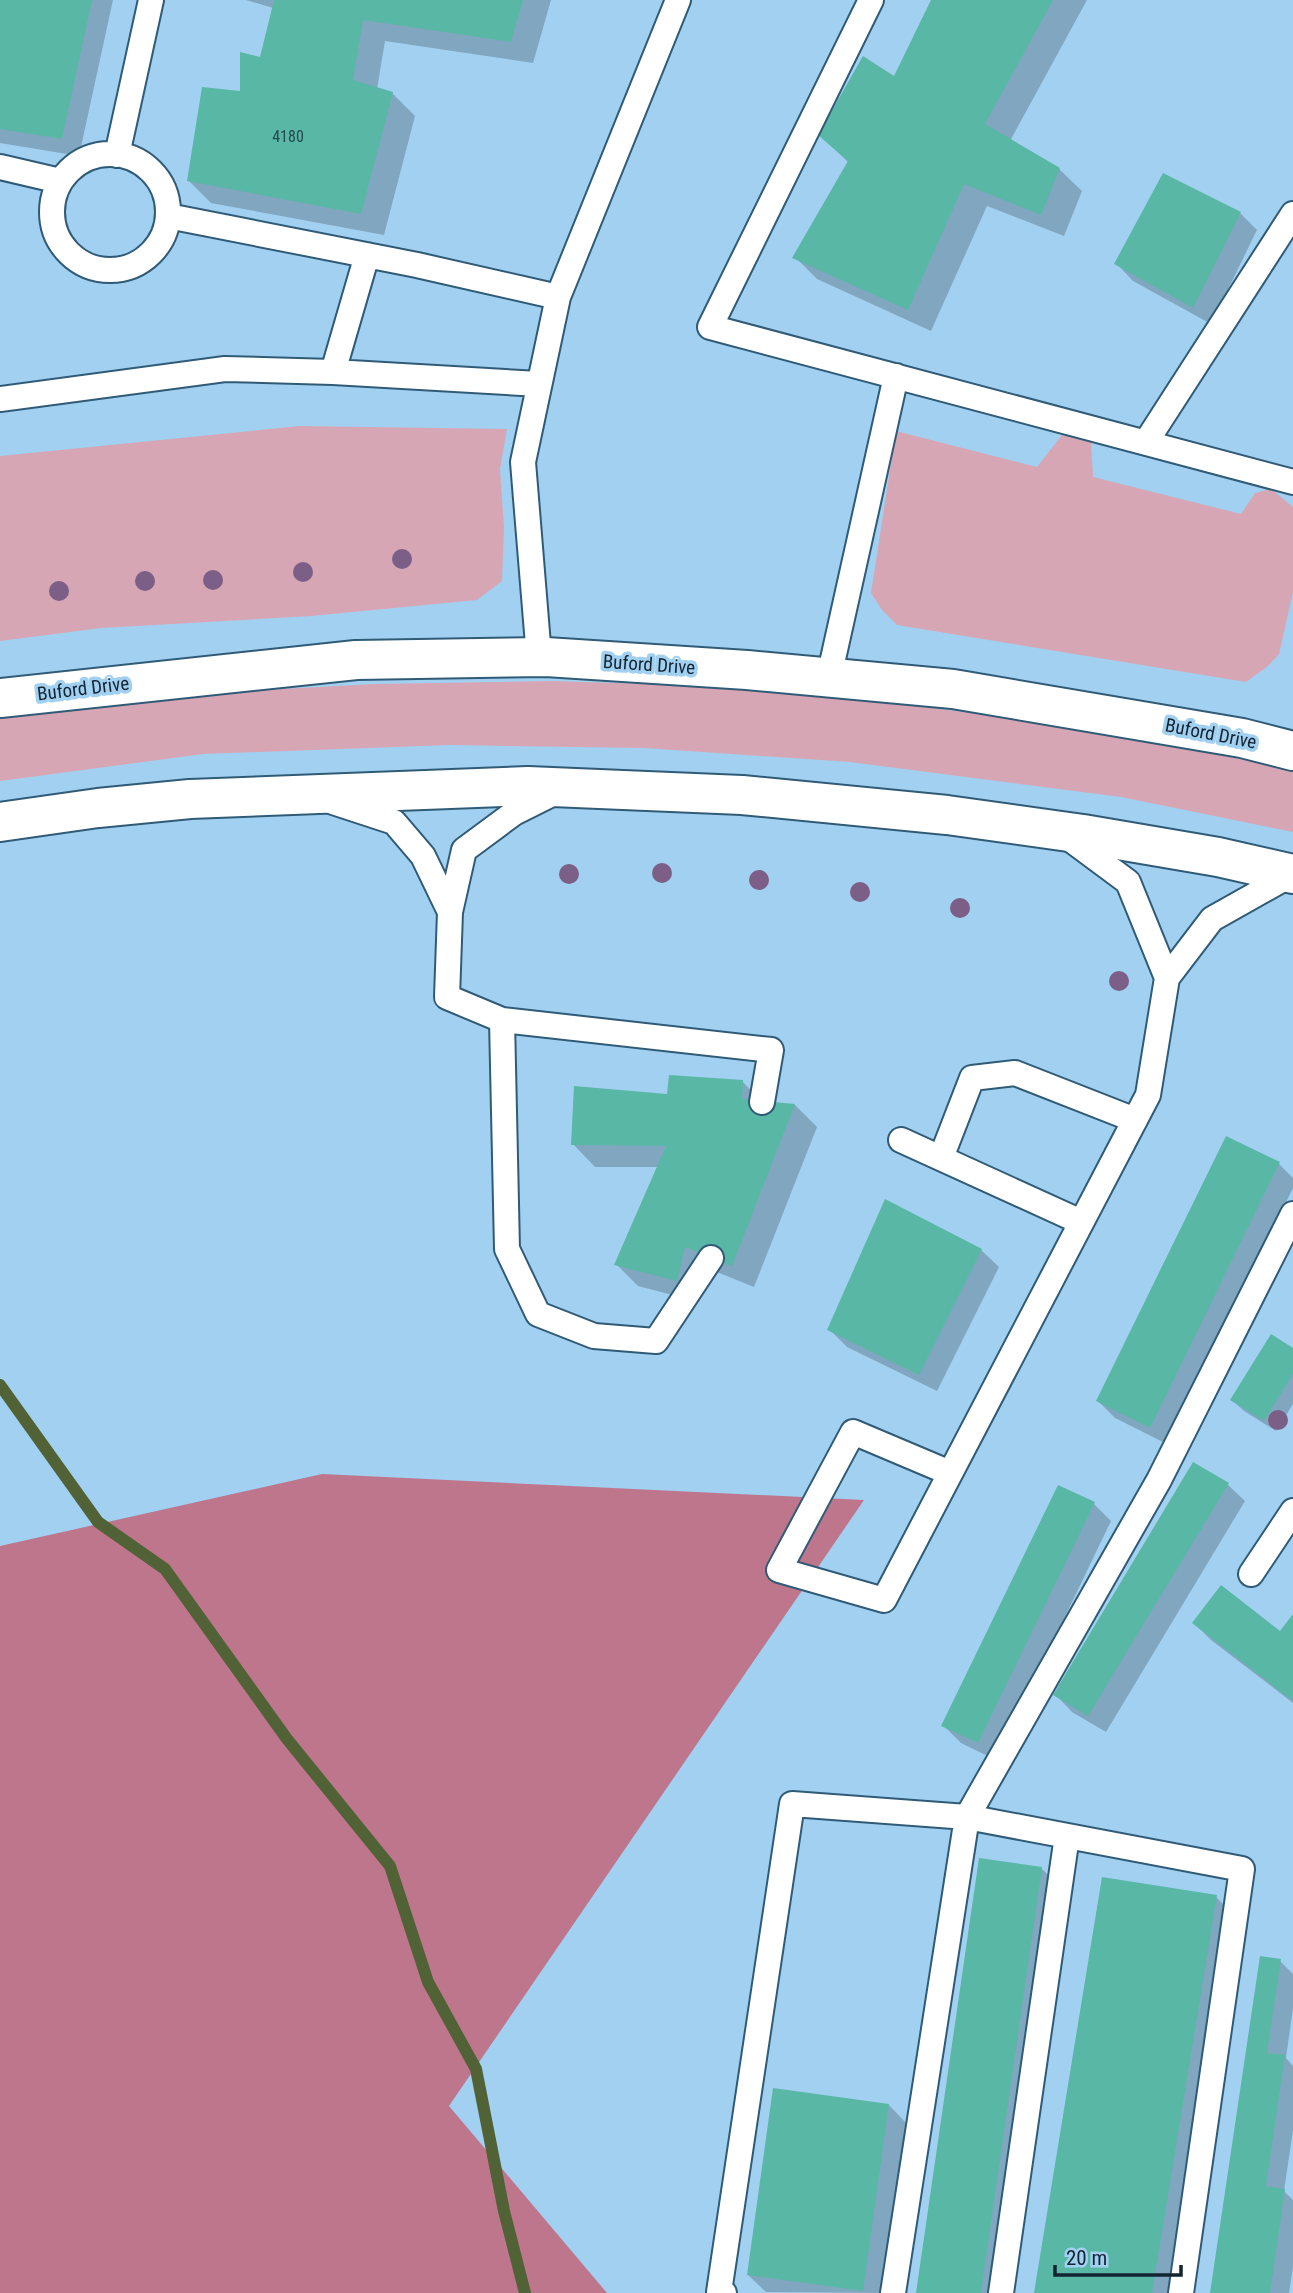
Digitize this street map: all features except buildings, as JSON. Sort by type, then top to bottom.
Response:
[{"type":"highway","name":"Buford Drive","points":[[0,698],[356,660],[539,657],[747,670],[953,689],[1242,738],[1293,751]]},
{"type":"highway","points":[[0,822],[98,808],[190,799],[528,786],[742,795],[947,814],[1218,857],[1293,874]]},
{"type":"lane","points":[[117,155],[151,0]]},
{"type":"lane","points":[[539,657],[523,461],[539,384],[558,297],[678,0]]},
{"type":"lane","points":[[871,0],[710,327],[1293,482]]},
{"type":"lane","points":[[107,153],[117,155],[125,155],[144,164],[158,178],[166,196],[168,216],[164,235],[153,253],[138,264],[118,271],[98,270],[79,263],[64,250],[55,234],[51,216],[52,198],[60,181],[73,166],[89,157],[107,153]]},
{"type":"lane","points":[[0,167],[60,181]]},
{"type":"lane","points":[[1146,442],[1293,214]]},
{"type":"lane","points":[[168,216],[367,255],[558,297]]},
{"type":"lane","points":[[333,372],[367,255]]},
{"type":"lane","points":[[0,399],[225,369],[333,372],[539,384]]},
{"type":"lane","points":[[829,677],[896,376]]},
{"type":"lane","points":[[565,788],[514,813],[464,850],[450,912],[447,997],[502,1020],[771,1050],[762,1101]]},
{"type":"lane","points":[[313,795],[394,822],[423,856],[450,912]]},
{"type":"lane","points":[[1057,830],[1128,882],[1167,978]]},
{"type":"lane","points":[[950,1473],[853,1432],[779,1570],[884,1600],[1148,1095],[1167,978],[1212,919],[1293,874]]},
{"type":"lane","points":[[502,1020],[507,1249],[538,1314],[594,1336],[656,1341],[711,1258]]},
{"type":"lane","points":[[942,1158],[971,1078],[1015,1073],[1135,1120]]},
{"type":"lane","points":[[901,1140],[1081,1222]]},
{"type":"lane","points":[[893,2293],[967,1817],[1160,1480],[1293,1214]]},
{"type":"lane","points":[[1251,1574],[1293,1511]]},
{"type":"lane","points":[[724,2293],[719,2292],[792,1804],[967,1817],[1242,1869],[1181,2293]]},
{"type":"lane","points":[[1001,2293],[1067,1836]]},
{"type":"shaded area","points":[[300,426],[507,429],[500,469],[504,527],[502,581],[477,600],[311,616],[101,628],[0,641],[0,456]]},
{"type":"shaded area","points":[[896,431],[1037,467],[1062,435],[1091,441],[1093,477],[1241,514],[1255,493],[1271,489],[1293,507],[1293,592],[1279,654],[1246,682],[897,625],[882,610],[871,593]]},
{"type":"shaded area","points":[[555,681],[755,689],[911,705],[1230,755],[1293,768],[1293,832],[1121,797],[850,762],[644,748],[449,745],[203,754],[0,781],[0,717],[205,693],[373,684]]},
{"type":"shaded area","points":[[322,1474],[864,1500],[449,2106],[607,2293],[0,2293],[0,1546]]},
{"type":"waterway","points":[[0,1385],[98,1522],[165,1569],[287,1739],[390,1866],[428,1982],[476,2069],[504,2211],[525,2293]]}]
